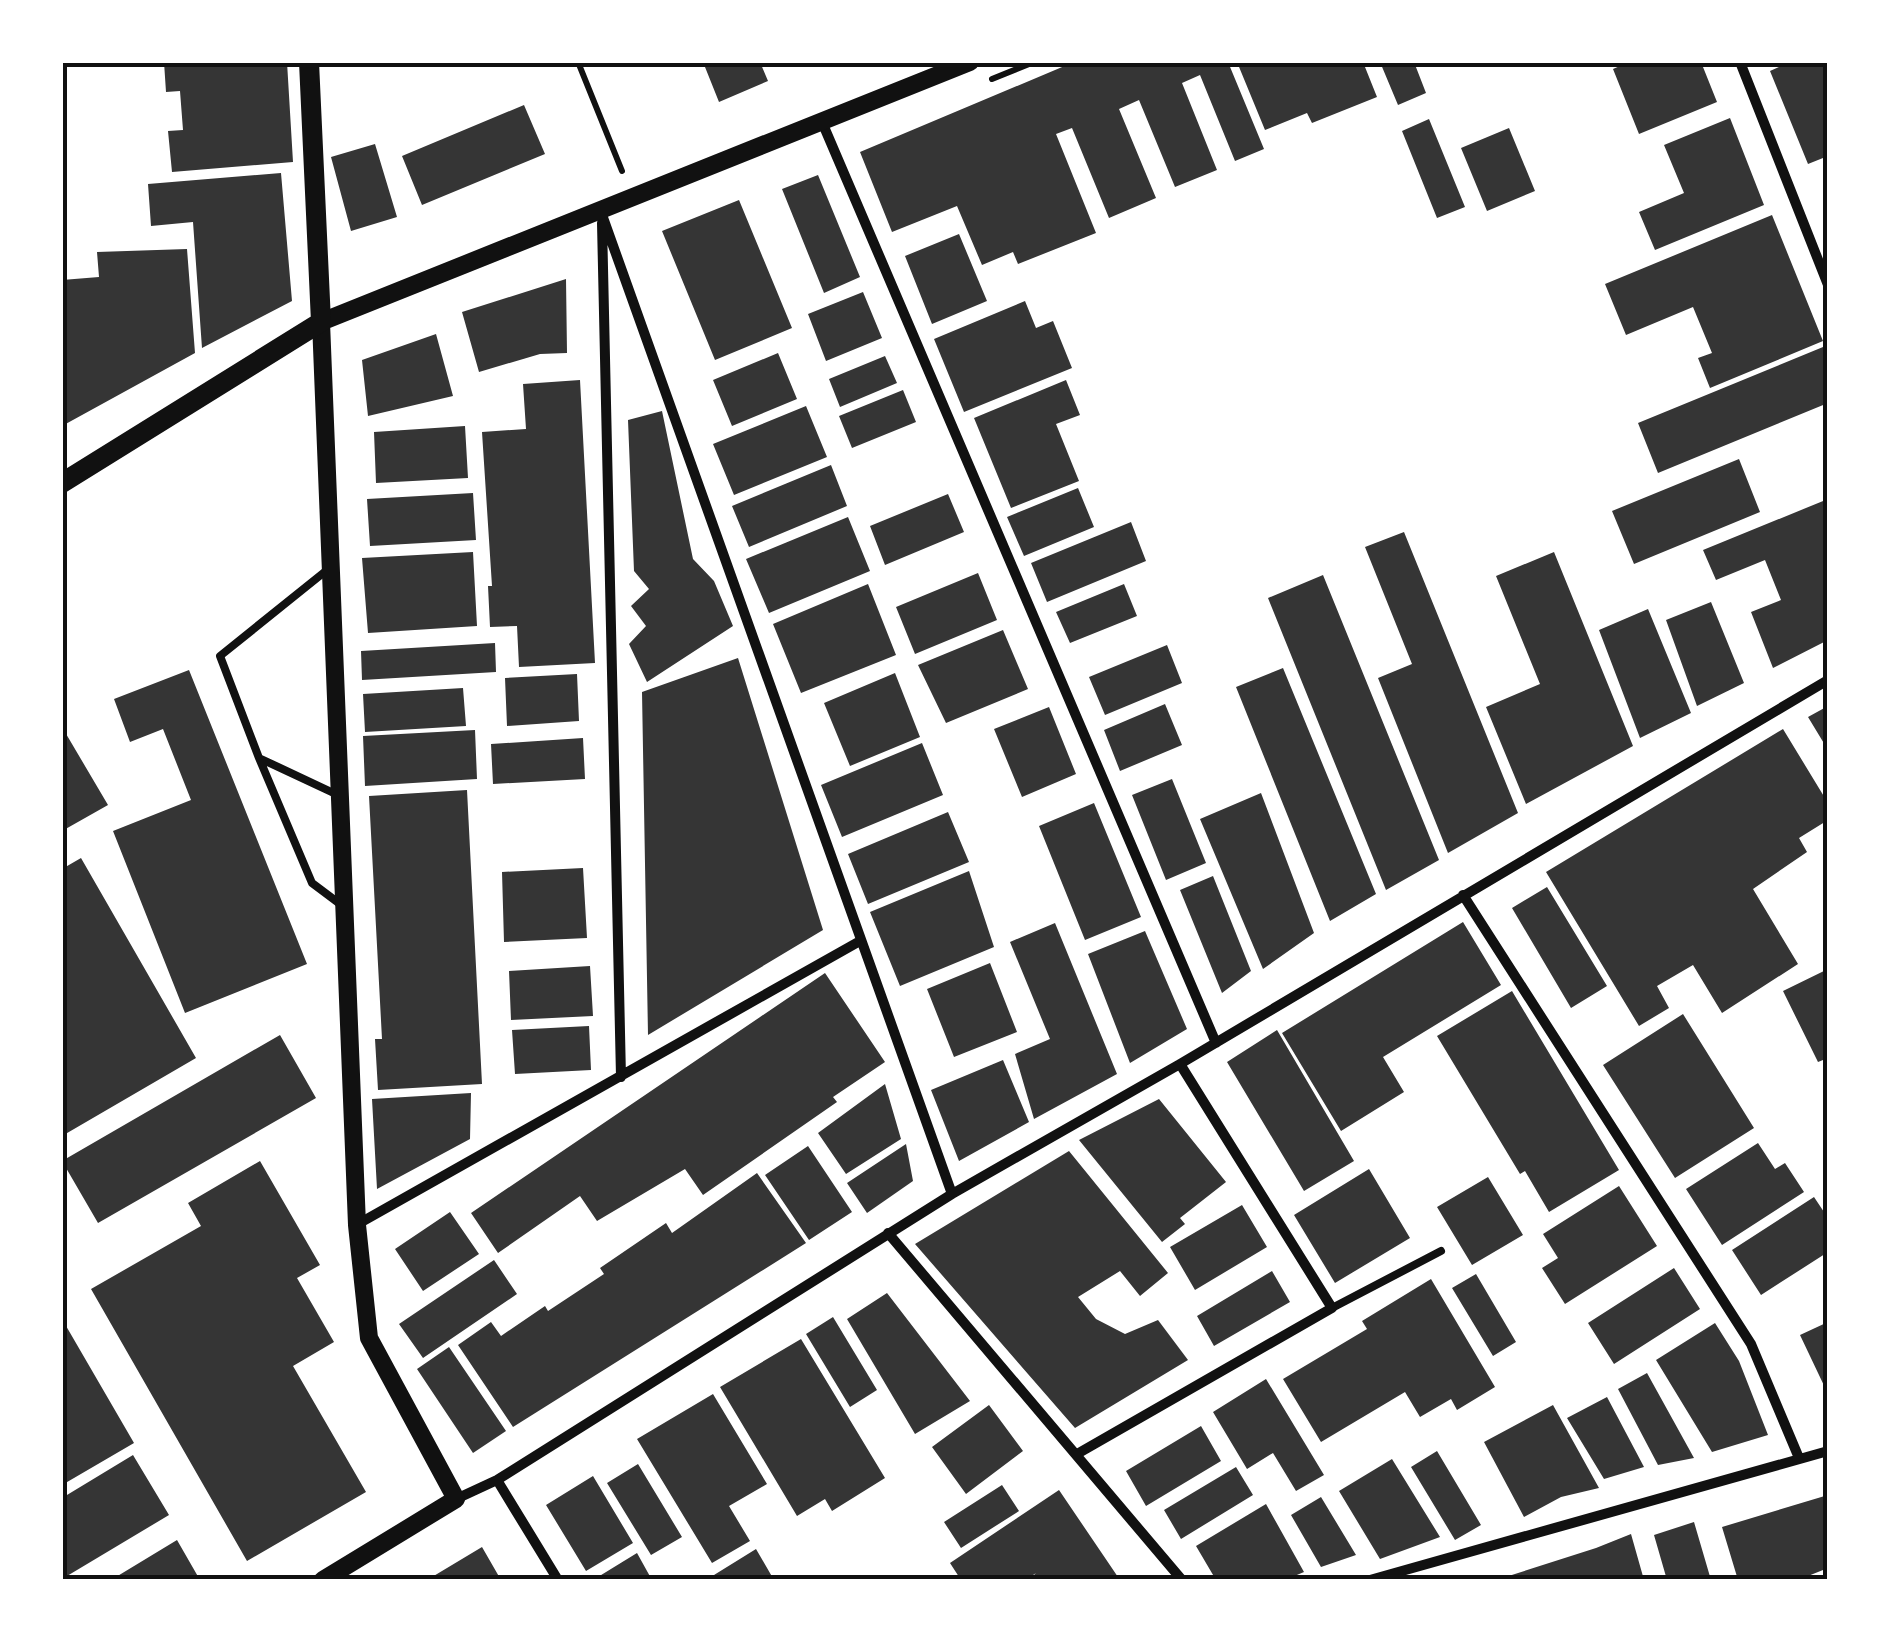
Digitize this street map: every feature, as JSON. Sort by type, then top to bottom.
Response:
[{"type":"main road","points":[[62,482],[321,322],[308,62]]},
{"type":"street","points":[[456,1499],[369,1338],[357,1225],[321,322],[970,62]]},
{"type":"street","points":[[1740,62],[1828,285]]},
{"type":"street","points":[[822,122],[1216,1043]]},
{"type":"street","points":[[601,212],[952,1194]]},
{"type":"street","points":[[601,212],[621,1077]]},
{"type":"street","points":[[323,1580],[456,1499],[496,1480],[952,1194],[1216,1043],[1828,680]]},
{"type":"street","points":[[1464,895],[1750,1344],[1799,1458]]},
{"type":"street","points":[[357,1225],[860,941]]},
{"type":"street","points":[[1077,1454],[1332,1308],[1180,1064]]},
{"type":"street","points":[[888,1234],[1182,1580]]},
{"type":"street","points":[[1370,1580],[1828,1451]]},
{"type":"street","points":[[496,1480],[558,1580]]},
{"type":"lane","points":[[330,567],[220,656],[258,758],[312,883],[344,908]]},
{"type":"lane","points":[[258,758],[340,796]]},
{"type":"lane","points":[[1332,1308],[1442,1252]]},
{"type":"path","points":[[578,62],[622,172]]},
{"type":"building","points":[[164,62],[287,62],[293,162],[172,172],[168,131],[183,130],[180,91],[166,92]]},
{"type":"building","points":[[703,62],[760,62],[768,81],[719,102]]},
{"type":"building","points":[[1074,62],[1228,62],[1264,149],[1235,161],[1200,75],[1182,83],[1217,170],[1175,187],[1139,100],[1119,109],[1156,198],[1109,218],[1072,128],[1056,134],[1096,233],[1018,264],[1013,252],[982,265],[957,206],[892,232],[860,152]]},
{"type":"building","points":[[1237,62],[1363,62],[1377,97],[1312,123],[1307,113],[1265,130]]},
{"type":"building","points":[[1380,62],[1414,62],[1426,93],[1398,105]]},
{"type":"building","points":[[1629,62],[1701,62],[1717,102],[1639,134],[1613,69]]},
{"type":"building","points":[[1790,62],[1828,62],[1828,156],[1808,164],[1770,71]]},
{"type":"building","points":[[524,105],[545,154],[422,205],[402,156]]},
{"type":"building","points":[[1730,118],[1764,205],[1655,250],[1639,212],[1684,193],[1664,145]]},
{"type":"building","points":[[1429,119],[1465,207],[1437,218],[1402,131]]},
{"type":"building","points":[[1509,128],[1535,191],[1487,211],[1461,148]]},
{"type":"building","points":[[375,144],[397,217],[351,231],[331,157]]},
{"type":"building","points":[[281,173],[292,301],[202,348],[193,222],[151,226],[148,184]]},
{"type":"building","points":[[818,175],[860,277],[824,293],[782,189]]},
{"type":"building","points":[[739,200],[792,328],[715,360],[662,231]]},
{"type":"building","points":[[1772,215],[1823,341],[1710,388],[1698,358],[1712,353],[1693,307],[1626,335],[1605,284]]},
{"type":"building","points":[[959,234],[987,301],[932,324],[905,256]]},
{"type":"building","points":[[187,249],[195,353],[62,426],[62,280],[99,277],[97,252]]},
{"type":"building","points":[[566,279],[567,353],[540,354],[479,372],[462,312]]},
{"type":"building","points":[[863,292],[882,338],[826,361],[808,314]]},
{"type":"building","points":[[1025,301],[1036,328],[1053,321],[1072,368],[964,412],[934,339]]},
{"type":"building","points":[[436,334],[453,396],[368,416],[362,360]]},
{"type":"building","points":[[1823,347],[1828,358],[1828,403],[1658,473],[1638,423]]},
{"type":"building","points":[[778,353],[797,399],[732,426],[713,380]]},
{"type":"building","points":[[885,356],[897,383],[840,407],[829,379]]},
{"type":"building","points":[[580,380],[595,663],[519,667],[517,626],[490,627],[488,586],[492,586],[482,432],[526,429],[523,384]]},
{"type":"building","points":[[1066,380],[1080,415],[1056,424],[1079,481],[1011,508],[974,418]]},
{"type":"building","points":[[903,390],[916,422],[852,448],[839,416]]},
{"type":"building","points":[[806,406],[827,457],[734,495],[713,444]]},
{"type":"building","points":[[662,411],[693,559],[714,581],[733,626],[647,682],[629,644],[646,626],[631,606],[649,589],[634,571],[628,420]]},
{"type":"building","points":[[465,426],[468,478],[376,483],[374,432]]},
{"type":"building","points":[[1739,459],[1760,512],[1634,564],[1612,511]]},
{"type":"building","points":[[831,465],[847,506],[749,547],[732,506]]},
{"type":"building","points":[[1078,488],[1094,527],[1024,556],[1007,517]]},
{"type":"building","points":[[473,493],[476,540],[370,546],[367,499]]},
{"type":"building","points":[[948,494],[964,532],[885,565],[870,526]]},
{"type":"building","points":[[1828,499],[1828,640],[1773,668],[1751,612],[1781,600],[1765,560],[1716,580],[1703,550]]},
{"type":"building","points":[[848,517],[870,571],[769,613],[746,559]]},
{"type":"building","points":[[1131,522],[1146,561],[1047,602],[1031,563]]},
{"type":"building","points":[[1404,532],[1518,813],[1448,853],[1378,678],[1412,664],[1365,547]]},
{"type":"building","points":[[473,552],[477,626],[368,633],[362,558]]},
{"type":"building","points":[[1554,552],[1633,746],[1526,804],[1486,707],[1540,684],[1496,576]]},
{"type":"building","points":[[978,573],[997,620],[915,654],[896,607]]},
{"type":"building","points":[[1323,575],[1439,860],[1386,890],[1268,598]]},
{"type":"building","points":[[868,584],[896,655],[801,693],[773,624]]},
{"type":"building","points":[[1124,584],[1137,616],[1070,643],[1056,612]]},
{"type":"building","points":[[1711,602],[1744,683],[1697,706],[1666,620]]},
{"type":"building","points":[[1648,609],[1691,713],[1640,738],[1599,630]]},
{"type":"building","points":[[1003,630],[1028,689],[946,723],[918,665]]},
{"type":"building","points":[[495,643],[496,672],[362,680],[361,651]]},
{"type":"building","points":[[1167,645],[1182,683],[1105,715],[1089,677]]},
{"type":"building","points":[[738,658],[823,930],[648,1035],[642,692]]},
{"type":"building","points":[[1283,668],[1376,894],[1330,921],[1236,687]]},
{"type":"building","points":[[189,670],[307,964],[185,1013],[113,831],[191,800],[163,729],[130,742],[114,699]]},
{"type":"building","points":[[895,673],[920,737],[850,766],[824,703]]},
{"type":"building","points":[[577,674],[579,721],[507,726],[505,678]]},
{"type":"building","points":[[463,688],[466,726],[365,732],[363,694]]},
{"type":"building","points":[[1165,704],[1182,745],[1120,771],[1104,730]]},
{"type":"building","points":[[1828,706],[1828,750],[1808,717]]},
{"type":"building","points":[[1049,707],[1076,774],[1022,797],[994,729]]},
{"type":"building","points":[[62,727],[108,805],[62,831]]},
{"type":"building","points":[[1783,729],[1828,803],[1828,820],[1799,838],[1807,852],[1753,889],[1798,964],[1722,1013],[1693,965],[1657,986],[1669,1008],[1639,1026],[1546,872]]},
{"type":"building","points":[[475,730],[477,779],[365,786],[363,736]]},
{"type":"building","points":[[583,738],[585,779],[493,784],[491,744]]},
{"type":"building","points":[[922,743],[943,795],[842,837],[821,785]]},
{"type":"building","points":[[1172,779],[1206,863],[1166,880],[1132,795]]},
{"type":"building","points":[[467,790],[482,1084],[378,1090],[375,1039],[382,1039],[369,796]]},
{"type":"building","points":[[1261,793],[1314,933],[1263,969],[1200,819]]},
{"type":"building","points":[[1094,803],[1141,917],[1085,940],[1039,826]]},
{"type":"building","points":[[948,812],[969,862],[868,904],[848,854]]},
{"type":"building","points":[[81,858],[196,1058],[62,1136],[62,869]]},
{"type":"building","points":[[583,868],[587,938],[504,942],[502,872]]},
{"type":"building","points":[[969,871],[994,947],[900,986],[870,912]]},
{"type":"building","points":[[1213,876],[1251,971],[1222,993],[1180,890]]},
{"type":"building","points":[[1547,887],[1607,986],[1571,1008],[1512,908]]},
{"type":"building","points":[[1463,922],[1501,985],[1383,1057],[1404,1092],[1341,1131],[1282,1033]]},
{"type":"building","points":[[1055,923],[1117,1074],[1034,1119],[1015,1054],[1050,1039],[1010,942]]},
{"type":"building","points":[[1145,931],[1187,1029],[1130,1063],[1088,954]]},
{"type":"building","points":[[990,963],[1017,1032],[954,1057],[927,989]]},
{"type":"building","points":[[590,966],[593,1016],[511,1020],[509,971]]},
{"type":"building","points":[[1828,969],[1828,1058],[1818,1062],[1783,991]]},
{"type":"building","points":[[825,973],[885,1062],[833,1097],[837,1102],[703,1195],[685,1169],[597,1221],[580,1196],[498,1253],[471,1213]]},
{"type":"building","points":[[1512,991],[1619,1170],[1549,1212],[1525,1171],[1520,1174],[1437,1036]]},
{"type":"building","points":[[1683,1014],[1754,1128],[1675,1178],[1603,1065]]},
{"type":"building","points":[[589,1026],[591,1070],[515,1074],[512,1030]]},
{"type":"building","points":[[1277,1030],[1354,1161],[1304,1191],[1227,1062]]},
{"type":"building","points":[[280,1035],[316,1098],[98,1223],[62,1161]]},
{"type":"building","points":[[1003,1060],[1029,1122],[959,1161],[931,1090]]},
{"type":"building","points":[[885,1084],[901,1139],[846,1174],[818,1133]]},
{"type":"building","points":[[471,1093],[470,1139],[377,1189],[372,1099]]},
{"type":"building","points":[[1159,1099],[1226,1182],[1180,1218],[1185,1224],[1162,1242],[1079,1140]]},
{"type":"building","points":[[1758,1143],[1775,1169],[1785,1163],[1804,1192],[1722,1245],[1686,1189]]},
{"type":"building","points":[[906,1144],[913,1181],[867,1213],[847,1183]]},
{"type":"building","points":[[808,1146],[852,1212],[809,1240],[765,1175]]},
{"type":"building","points":[[1069,1151],[1168,1273],[1140,1296],[1120,1271],[1078,1297],[1096,1319],[1125,1334],[1158,1320],[1188,1360],[1075,1428],[915,1244]]},
{"type":"building","points":[[260,1161],[320,1265],[297,1278],[334,1342],[293,1366],[366,1492],[247,1561],[91,1289],[201,1226],[188,1203]]},
{"type":"building","points":[[1369,1169],[1410,1238],[1335,1283],[1294,1215]]},
{"type":"building","points":[[757,1173],[806,1243],[513,1427],[458,1345],[491,1322],[501,1336],[545,1306],[548,1311],[604,1274],[600,1268],[666,1223],[672,1233]]},
{"type":"building","points":[[1488,1177],[1523,1235],[1472,1265],[1437,1207]]},
{"type":"building","points":[[1619,1186],[1657,1246],[1565,1304],[1542,1268],[1558,1258],[1543,1234]]},
{"type":"building","points":[[1814,1197],[1828,1218],[1828,1252],[1761,1295],[1732,1250]]},
{"type":"building","points":[[1242,1205],[1267,1247],[1195,1290],[1170,1247]]},
{"type":"building","points":[[450,1212],[479,1254],[423,1291],[395,1249]]},
{"type":"building","points":[[494,1260],[517,1294],[423,1358],[399,1324]]},
{"type":"building","points":[[1674,1268],[1700,1309],[1614,1364],[1588,1323]]},
{"type":"building","points":[[1272,1271],[1290,1302],[1214,1346],[1197,1316]]},
{"type":"building","points":[[1476,1274],[1516,1342],[1493,1356],[1452,1288]]},
{"type":"building","points":[[1431,1279],[1495,1387],[1457,1410],[1451,1399],[1420,1417],[1405,1392],[1321,1442],[1283,1379],[1367,1329],[1362,1321]]},
{"type":"building","points":[[887,1293],[970,1401],[915,1434],[847,1319]]},
{"type":"building","points":[[833,1317],[877,1390],[850,1407],[806,1334]]},
{"type":"building","points":[[62,1319],[134,1443],[62,1485]]},
{"type":"building","points":[[1828,1322],[1828,1394],[1800,1335]]},
{"type":"building","points":[[1715,1323],[1739,1361],[1768,1435],[1712,1452],[1656,1360]]},
{"type":"building","points":[[801,1339],[885,1478],[832,1511],[825,1499],[797,1516],[720,1387]]},
{"type":"building","points":[[449,1347],[506,1431],[473,1453],[417,1369]]},
{"type":"building","points":[[1647,1373],[1694,1458],[1658,1465],[1618,1389]]},
{"type":"building","points":[[1266,1379],[1324,1475],[1296,1491],[1273,1453],[1247,1469],[1213,1412]]},
{"type":"building","points":[[713,1394],[767,1484],[729,1506],[750,1541],[712,1563],[637,1439]]},
{"type":"building","points":[[1607,1397],[1644,1467],[1604,1479],[1567,1418]]},
{"type":"building","points":[[989,1405],[1023,1451],[966,1494],[932,1447]]},
{"type":"building","points":[[1553,1405],[1599,1488],[1561,1497],[1524,1517],[1484,1442]]},
{"type":"building","points":[[1201,1426],[1221,1461],[1146,1506],[1126,1471]]},
{"type":"building","points":[[1437,1451],[1481,1525],[1455,1540],[1411,1467]]},
{"type":"building","points":[[133,1455],[169,1515],[62,1579],[62,1498]]},
{"type":"building","points":[[1392,1459],[1440,1537],[1380,1559],[1339,1491]]},
{"type":"building","points":[[638,1464],[682,1537],[651,1555],[607,1483]]},
{"type":"building","points":[[1236,1467],[1253,1495],[1181,1539],[1164,1510]]},
{"type":"building","points":[[593,1476],[633,1543],[586,1571],[546,1505]]},
{"type":"building","points":[[1002,1485],[1019,1511],[961,1548],[944,1522]]},
{"type":"building","points":[[1059,1490],[1120,1580],[1029,1580],[1036,1573],[1026,1580],[961,1580],[950,1563]]},
{"type":"building","points":[[1828,1495],[1828,1568],[1798,1580],[1738,1580],[1722,1527]]},
{"type":"building","points":[[1321,1497],[1356,1555],[1321,1567],[1291,1515]]},
{"type":"building","points":[[1266,1504],[1304,1572],[1285,1580],[1216,1580],[1196,1546]]},
{"type":"building","points":[[1694,1522],[1711,1580],[1667,1580],[1654,1535]]},
{"type":"building","points":[[1631,1534],[1644,1580],[1496,1580],[1596,1548]]},
{"type":"building","points":[[177,1540],[200,1580],[111,1580]]},
{"type":"building","points":[[482,1547],[501,1580],[427,1580]]},
{"type":"building","points":[[756,1549],[774,1580],[716,1580],[714,1575]]},
{"type":"building","points":[[637,1553],[652,1580],[593,1580]]}]
